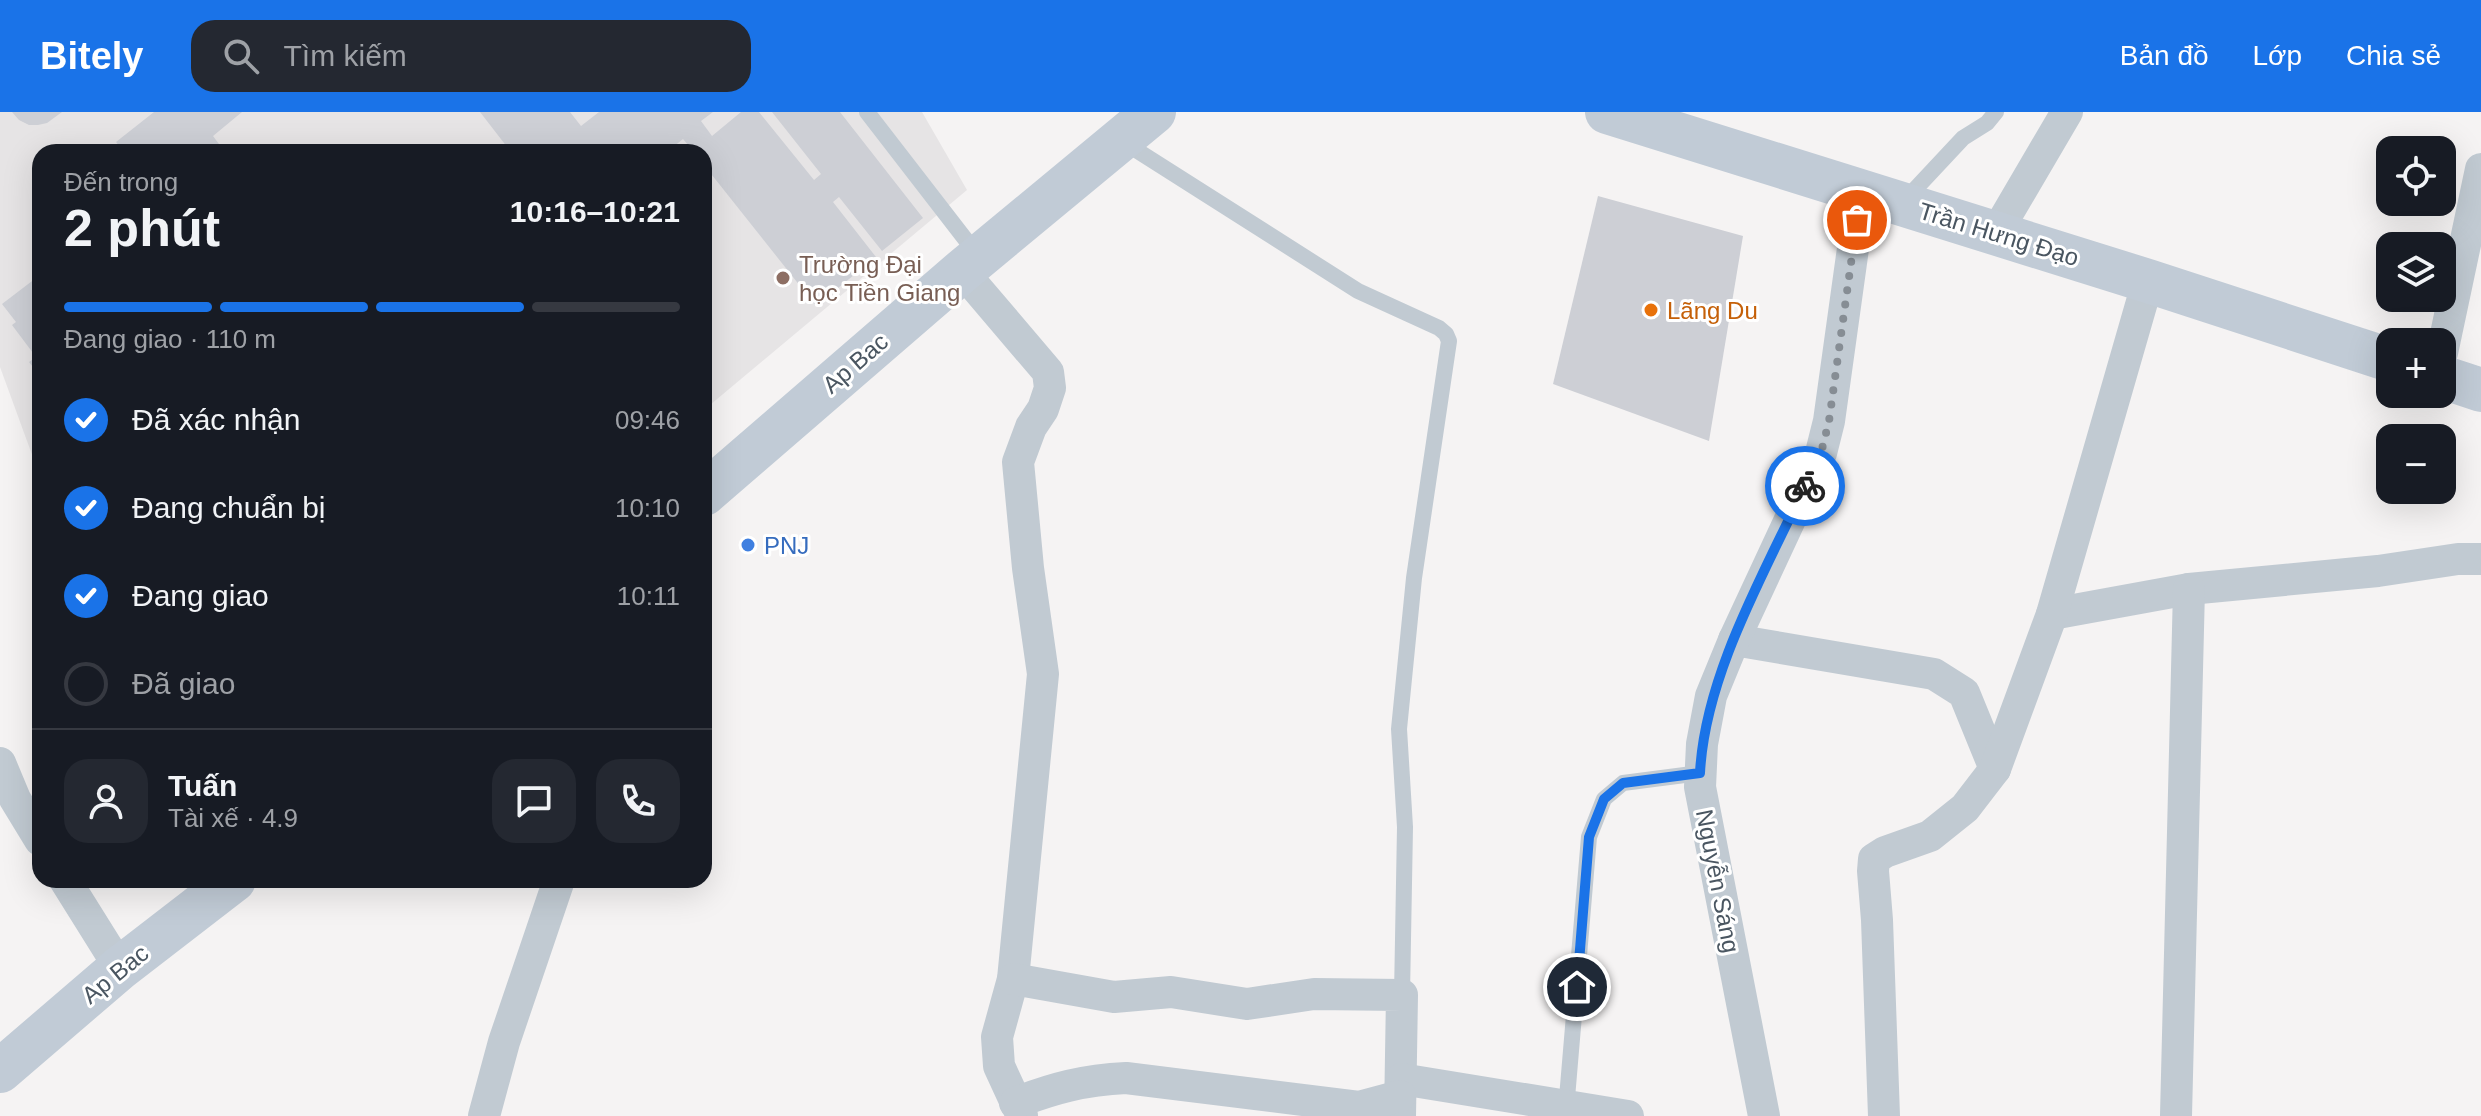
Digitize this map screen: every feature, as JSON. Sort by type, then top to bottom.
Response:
[{"type":"main road","name":"Ap Bac","points":[[712,487],[971,264],[1154,112]]},
{"type":"main road","name":"Trần Hưng Đạo","points":[[1607,112],[2376,355]]},
{"type":"main road","points":[[2456,382],[2481,390]]},
{"type":"main road","name":"Ap Bac","points":[[0,1071],[120,968],[224,888]]},
{"type":"street","points":[[1996,233],[2067,112]]},
{"type":"street","points":[[2447,328],[2481,169]]},
{"type":"street","name":"Nguyễn Sáng","points":[[1764,1116],[1700,787],[1702,744],[1711,696],[1821,453],[1881,197]]},
{"type":"street","points":[[971,264],[1048,372],[1050,388],[1018,462],[1028,568],[1043,674],[1013,979],[997,1037],[999,1066],[1019,1109],[1060,1086],[1126,1078],[1359,1107],[1400,1097],[1628,1116]]},
{"type":"street","points":[[1884,1116],[1874,859],[1930,836],[1965,808],[1995,769],[2052,614],[2148,281]]},
{"type":"street","points":[[2052,614],[2189,589],[2481,559]]},
{"type":"street","points":[[2176,1116],[2189,589]]},
{"type":"street","points":[[1734,640],[1934,674],[1964,693],[1995,769]]},
{"type":"street","points":[[0,763],[15,799],[32,827]]},
{"type":"street","points":[[70,888],[120,968]]},
{"type":"street","points":[[484,1116],[504,1042],[556,888]]},
{"type":"street","points":[[1013,979],[1114,997],[1171,992],[1247,1004],[1314,994],[1402,995],[1400,1097]]},
{"type":"lane","points":[[867,112],[971,264]]},
{"type":"lane","points":[[1881,197],[1987,123],[1996,112]]},
{"type":"lane","points":[[1119,139],[1358,291],[1439,328],[1449,341],[1414,578],[1399,729],[1405,827],[1402,995]]},
{"type":"lane","points":[[1566,1111],[1589,837],[1604,799],[1623,783],[1700,773]]},
{"type":"shaded area","name":"Trường Đại học Tiền Giang","points":[[0,112],[922,112],[967,190],[712,403],[712,144],[32,144],[32,455],[0,367]]},
{"type":"building","points":[[12,112],[62,112],[47,123],[29,125]]},
{"type":"building","points":[[154,112],[242,112],[213,136],[219,144],[116,142]]},
{"type":"building","points":[[480,112],[570,112],[581,126],[599,112],[713,112],[701,121],[712,136],[741,112],[759,112],[814,180],[821,174],[772,112],[840,112],[923,218],[882,251],[839,197],[833,202],[876,257],[816,306],[712,175],[712,144],[687,144],[683,139],[677,144],[505,144]]},
{"type":"building","name":"Lãng Du","points":[[1598,196],[1743,236],[1709,441],[1553,384]]},
{"type":"building","points":[[32,281],[32,352],[12,325],[16,322],[2,304]]},
{"type":"way so far","points":[[1805,486],[1821,453],[1829,421],[1857,220]]},
{"type":"place","name":"Trường Đại học Tiền Giang","points":[[783,278]]},
{"type":"place","name":"Lãng Du","points":[[1651,310]]},
{"type":"place","name":"PNJ","points":[[748,545]]},
{"type":"route","points":[[1577,987],[1589,837],[1604,799],[1623,783],[1700,773],[1711,696],[1805,486]]}]
